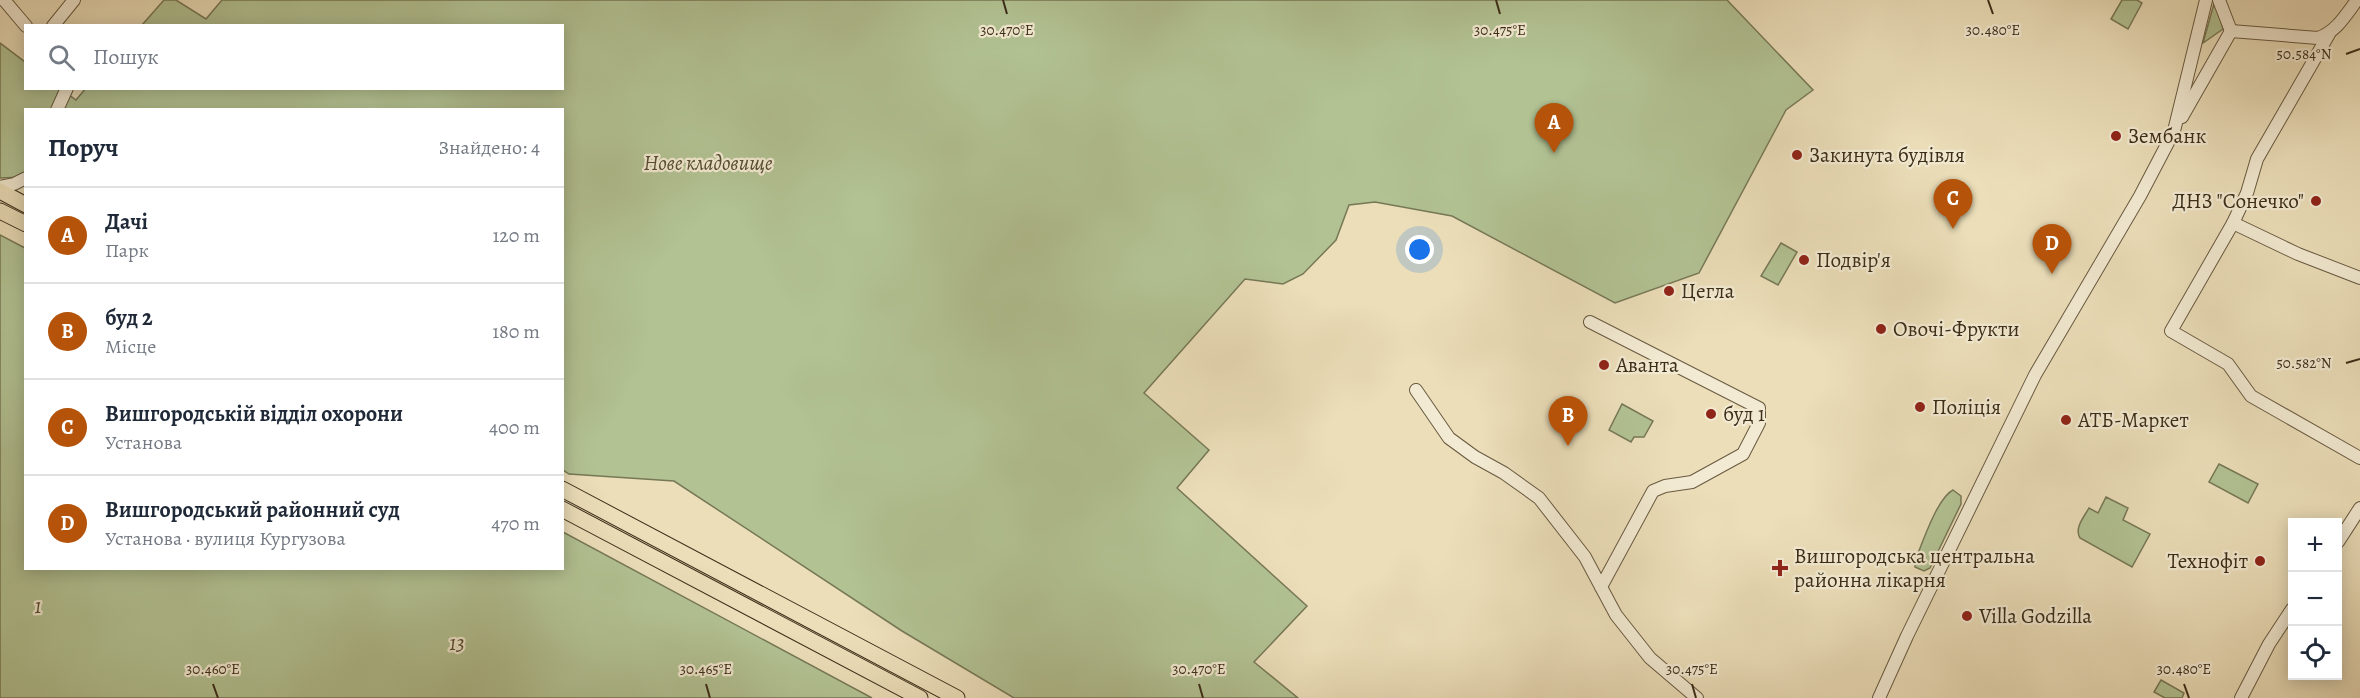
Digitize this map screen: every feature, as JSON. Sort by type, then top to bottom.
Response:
[{"type":"main road","points":[[0,189],[24,204]]},
{"type":"main road","points":[[0,211],[24,223]]},
{"type":"main road","points":[[564,490],[957,698]]},
{"type":"main road","points":[[564,509],[920,698]]},
{"type":"street","points":[[4,0],[24,24]]},
{"type":"street","points":[[55,24],[74,0]]},
{"type":"street","points":[[2174,131],[2206,0]]},
{"type":"street","points":[[2219,0],[2231,31]]},
{"type":"street","points":[[2357,0],[2328,34],[2257,159],[2247,193],[2233,223],[2171,331],[2228,364],[2251,396],[2360,458]]},
{"type":"street","points":[[1879,698],[1906,636],[2035,375],[2140,196],[2231,31]]},
{"type":"street","points":[[2231,31],[2308,39],[2328,34]]},
{"type":"street","points":[[58,108],[66,90]]},
{"type":"street","points":[[0,189],[24,179]]},
{"type":"street","points":[[2233,223],[2298,254],[2360,278]]},
{"type":"street","points":[[1590,322],[1759,408],[1759,423],[1743,454],[1692,482],[1665,486],[1653,491],[1601,587]]},
{"type":"street","points":[[1416,390],[1449,438],[1539,498],[1585,557],[1616,615],[1650,658],[1696,698]]},
{"type":"street","points":[[2342,535],[2360,508]]},
{"type":"street","points":[[2241,698],[2269,644],[2288,615]]},
{"type":"green space","name":"Нове кладовище","points":[[164,0],[176,0],[206,19],[222,0],[1727,0],[1813,90],[1786,110],[1699,273],[1615,303],[1452,216],[1375,202],[1349,205],[1336,240],[1303,274],[1283,284],[1245,279],[1144,393],[1209,450],[1177,488],[1307,606],[1254,662],[1298,698],[1014,698],[902,631],[674,481],[569,474],[564,471],[564,108],[24,108],[24,177],[0,178],[0,43],[24,61],[24,90],[62,90],[76,100],[84,90],[564,90],[564,24],[143,24]]},
{"type":"green space","points":[[2122,0],[2137,0],[2142,3],[2128,29],[2111,19]]},
{"type":"green space","points":[[2215,0],[2223,29],[2203,43]]},
{"type":"green space","points":[[0,235],[24,247],[24,570],[564,570],[564,533],[872,698],[0,698]]},
{"type":"green space","points":[[1781,243],[1797,252],[1778,285],[1761,276]]},
{"type":"green space","points":[[1622,404],[1653,421],[1644,437],[1634,437],[1631,442],[1609,430]]},
{"type":"green space","points":[[2219,464],[2258,484],[2248,503],[2209,482]]},
{"type":"green space","points":[[1953,490],[1961,496],[1961,504],[1930,568],[1924,571],[1915,567],[1915,561],[1936,511]]},
{"type":"green space","points":[[2106,497],[2128,508],[2123,520],[2150,534],[2132,567],[2080,538],[2078,534],[2080,523],[2089,508],[2098,513]]},
{"type":"green space","points":[[2161,680],[2184,693],[2182,698],[2165,698],[2154,692]]},
{"type":"place","name":"Зембанк","points":[[2116,136]]},
{"type":"place","name":"Дачі","points":[[1554,153]]},
{"type":"place","name":"Закинута будівля","points":[[1797,155]]},
{"type":"place","name":"ДНЗ \"Сонечко\"","points":[[2316,201]]},
{"type":"place","name":"Вишгородській відділ охорони","points":[[1953,229]]},
{"type":"place","name":"Подвір'я","points":[[1804,260]]},
{"type":"place","name":"Вишгородський районний суд","points":[[2052,274]]},
{"type":"place","name":"Цегла","points":[[1669,291]]},
{"type":"place","name":"Овочі-Фрукти","points":[[1881,329]]},
{"type":"place","name":"Аванта","points":[[1604,365]]},
{"type":"place","name":"Поліція","points":[[1920,407]]},
{"type":"place","name":"буд 1","points":[[1711,414]]},
{"type":"place","name":"АТБ-Маркет","points":[[2066,420]]},
{"type":"place","name":"буд 2","points":[[1568,446]]},
{"type":"place","name":"Технофіт","points":[[2260,561]]},
{"type":"place","name":"Вишгородська центральна районна лікарня","points":[[1780,568]]},
{"type":"place","name":"Villa Godzilla","points":[[1967,616]]},
{"type":"park label","name":"1","points":[[38,606]]},
{"type":"park label","name":"13","points":[[457,643]]}]
